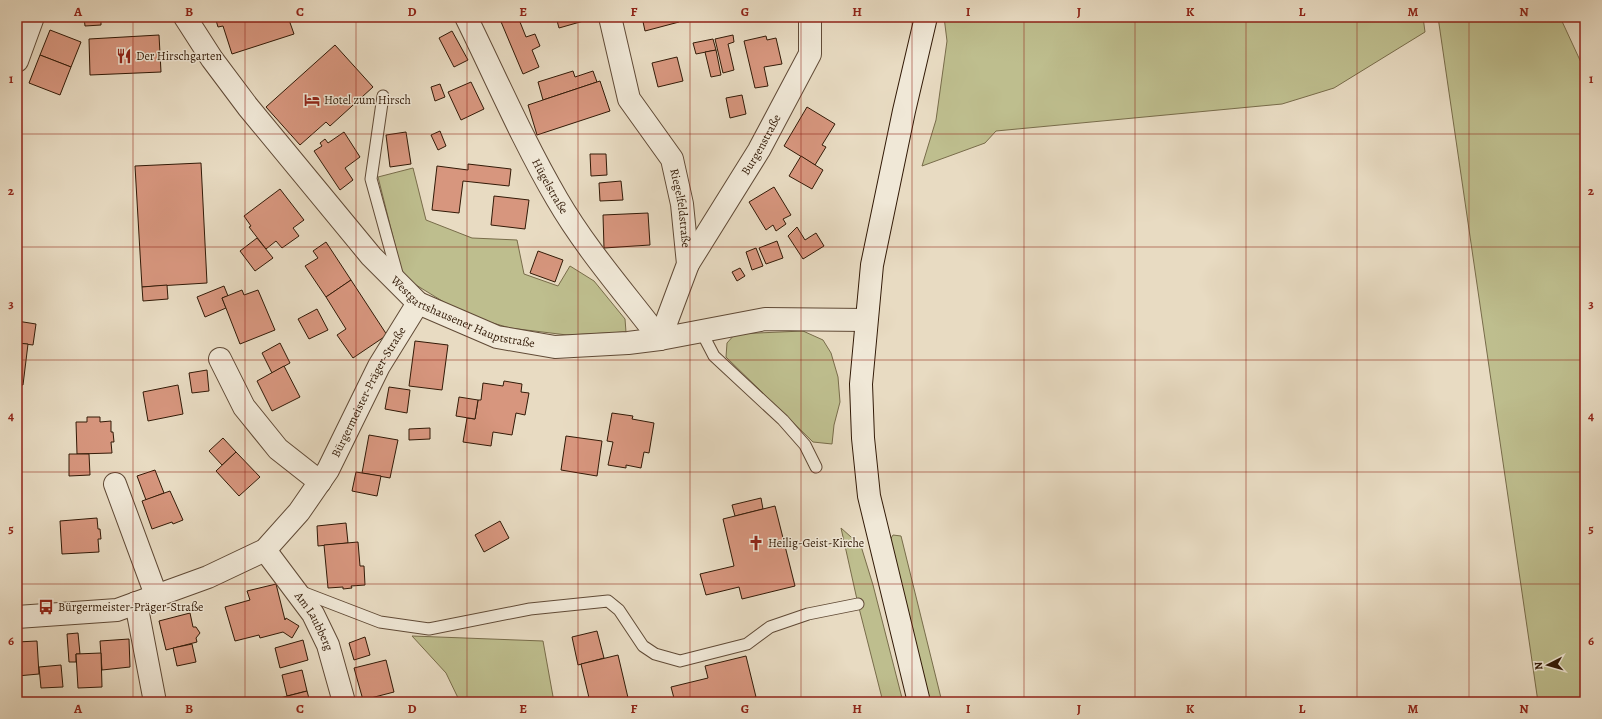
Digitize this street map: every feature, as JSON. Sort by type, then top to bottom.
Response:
[{"type":"street","points":[[17,61],[33,17]]},
{"type":"street","name":"Westgartshausener Hauptstraße","points":[[185,17],[212,59],[248,107],[371,256],[418,303],[497,337],[555,347],[628,343],[660,339],[765,319],[866,320]]},
{"type":"street","name":"Hügelstraße","points":[[466,17],[520,129],[557,199],[588,247],[660,339]]},
{"type":"street","name":"Riegelfeldstraße","points":[[610,17],[629,99],[672,159],[682,204],[688,264],[660,339]]},
{"type":"street","name":"Burgenstraße","points":[[688,264],[759,150],[810,54],[810,17]]},
{"type":"street","points":[[918,702],[869,496],[863,438],[861,384],[872,264],[904,111],[926,17]]},
{"type":"street","name":"Bürgermeister-Präger-Straße","points":[[17,617],[117,610],[208,577],[265,550],[299,512],[328,470],[379,366],[418,303]]},
{"type":"street","points":[[220,359],[244,407],[278,449],[320,482]]},
{"type":"street","points":[[115,484],[146,599],[155,702]]},
{"type":"street","name":"Am Laubberg","points":[[265,550],[313,614],[328,645],[344,702]]},
{"type":"lane","points":[[383,96],[371,179],[400,286]]},
{"type":"lane","points":[[701,331],[714,356],[783,420],[805,445],[816,467]]},
{"type":"lane","points":[[294,589],[380,622],[429,629],[530,609],[608,601],[619,610],[643,646],[655,654],[680,661],[747,644],[770,627],[808,614],[858,604]]},
{"type":"green space","points":[[944,17],[1423,17],[1425,32],[1334,88],[1282,104],[996,131],[985,143],[922,166],[936,120],[947,41]]},
{"type":"green space","points":[[1438,17],[1560,17],[1585,71],[1585,702],[1538,702]]},
{"type":"green space","points":[[413,168],[426,220],[472,238],[517,240],[524,274],[558,286],[570,266],[594,281],[625,319],[626,332],[567,335],[510,328],[465,315],[403,277],[378,177]]},
{"type":"green space","points":[[803,331],[823,340],[831,353],[838,377],[840,402],[834,425],[832,444],[813,442],[726,357],[727,343],[735,334]]},
{"type":"green space","points":[[841,528],[861,546],[873,585],[903,702],[883,702],[858,604]]},
{"type":"green space","points":[[893,535],[901,536],[942,702],[929,702],[890,540]]},
{"type":"green space","points":[[412,636],[543,641],[554,702],[460,702],[446,673]]},
{"type":"building","points":[[84,17],[101,17],[101,25],[85,26]]},
{"type":"building","points":[[215,17],[288,17],[294,34],[232,54],[223,26],[218,27]]},
{"type":"building","points":[[499,17],[518,17],[526,37],[535,34],[540,46],[532,50],[539,67],[523,74]]},
{"type":"building","points":[[556,17],[594,17],[594,18],[559,28]]},
{"type":"building","points":[[642,17],[678,17],[679,22],[645,31]]},
{"type":"building","points":[[50,30],[81,42],[71,67],[40,55]]},
{"type":"building","points":[[452,31],[468,60],[454,67],[439,38]]},
{"type":"building","points":[[159,35],[161,72],[90,75],[89,39]]},
{"type":"building","points":[[733,35],[734,42],[728,44],[734,70],[723,73],[715,39]]},
{"type":"building","points":[[766,36],[767,40],[776,38],[782,64],[764,67],[768,86],[755,88],[744,41]]},
{"type":"building","points":[[713,39],[716,50],[696,54],[693,43]]},
{"type":"building","points":[[335,45],[373,87],[330,126],[326,122],[300,145],[266,107]]},
{"type":"building","points":[[716,50],[721,75],[711,77],[705,52]]},
{"type":"building","points":[[40,55],[71,67],[60,95],[29,83]]},
{"type":"building","points":[[677,57],[683,81],[658,87],[652,63]]},
{"type":"building","points":[[573,71],[575,77],[593,71],[597,82],[543,100],[538,82]]},
{"type":"building","points":[[600,81],[610,111],[537,135],[528,105]]},
{"type":"building","points":[[471,82],[484,109],[461,120],[448,92]]},
{"type":"building","points":[[440,84],[445,97],[435,101],[431,87]]},
{"type":"building","points":[[742,95],[746,114],[730,118],[726,98]]},
{"type":"building","points":[[807,107],[835,124],[822,145],[826,147],[815,165],[784,146]]},
{"type":"building","points":[[440,131],[446,146],[438,150],[431,135]]},
{"type":"building","points":[[344,132],[360,157],[345,168],[353,180],[340,190],[314,151],[322,146],[320,143],[325,139],[328,143]]},
{"type":"building","points":[[406,132],[411,164],[390,167],[386,135]]},
{"type":"building","points":[[590,154],[606,154],[607,175],[591,176]]},
{"type":"building","points":[[801,156],[823,170],[812,189],[789,176]]},
{"type":"building","points":[[201,163],[207,283],[142,287],[135,166]]},
{"type":"building","points":[[468,164],[511,169],[509,186],[463,181],[459,213],[432,210],[437,166],[468,170]]},
{"type":"building","points":[[621,181],[623,200],[600,201],[599,183]]},
{"type":"building","points":[[774,187],[791,215],[783,219],[786,224],[776,231],[773,225],[766,230],[749,202]]},
{"type":"building","points":[[280,189],[304,220],[293,228],[299,236],[282,248],[276,241],[266,249],[249,227],[251,226],[244,216]]},
{"type":"building","points":[[494,196],[529,200],[525,229],[491,225]]},
{"type":"building","points":[[648,213],[650,245],[604,248],[603,215]]},
{"type":"building","points":[[797,227],[805,240],[816,233],[824,246],[803,259],[788,236]]},
{"type":"building","points":[[257,238],[273,258],[255,271],[240,251]]},
{"type":"building","points":[[777,241],[783,258],[766,264],[759,248]]},
{"type":"building","points":[[326,242],[351,280],[326,297],[305,266],[318,258],[313,251]]},
{"type":"building","points":[[756,248],[763,266],[752,270],[746,252]]},
{"type":"building","points":[[538,251],[563,260],[555,282],[530,273]]},
{"type":"building","points":[[740,268],[745,276],[737,281],[732,272]]},
{"type":"building","points":[[351,280],[387,335],[353,358],[337,335],[346,329],[326,297]]},
{"type":"building","points":[[167,285],[168,299],[143,301],[142,287]]},
{"type":"building","points":[[224,286],[228,296],[222,298],[226,308],[205,317],[197,297]]},
{"type":"building","points":[[242,290],[244,295],[258,290],[275,330],[240,344],[222,298]]},
{"type":"building","points":[[317,309],[328,330],[309,339],[298,319]]},
{"type":"building","points":[[17,321],[36,324],[33,345],[17,343]]},
{"type":"building","points":[[415,341],[448,345],[442,390],[409,386]]},
{"type":"building","points":[[17,343],[28,344],[23,385],[17,384]]},
{"type":"building","points":[[280,343],[290,363],[272,373],[262,353]]},
{"type":"building","points":[[284,366],[300,397],[272,411],[257,381]]},
{"type":"building","points":[[207,370],[209,391],[192,393],[189,373]]},
{"type":"building","points":[[504,381],[522,384],[521,392],[529,393],[525,415],[516,413],[512,435],[493,432],[491,446],[463,442],[467,418],[475,419],[478,400],[481,400],[483,383],[503,386]]},
{"type":"building","points":[[178,385],[183,414],[148,421],[143,392]]},
{"type":"building","points":[[389,387],[410,390],[407,413],[385,409]]},
{"type":"building","points":[[459,397],[478,400],[475,419],[456,416]]},
{"type":"building","points":[[17,408],[21,409],[19,428],[17,428]]},
{"type":"building","points":[[612,413],[633,416],[632,419],[654,423],[649,453],[644,452],[641,468],[626,465],[626,468],[608,465],[613,442],[607,441]]},
{"type":"building","points":[[87,417],[100,417],[100,422],[111,421],[111,432],[113,432],[114,442],[111,442],[112,453],[77,454],[76,422],[87,422]]},
{"type":"building","points":[[430,428],[430,439],[409,440],[409,429]]},
{"type":"building","points":[[369,435],[398,440],[390,478],[362,473]]},
{"type":"building","points":[[566,436],[602,441],[597,476],[561,470]]},
{"type":"building","points":[[223,438],[236,452],[222,465],[209,451]]},
{"type":"building","points":[[236,452],[260,477],[239,496],[216,471]]},
{"type":"building","points":[[69,454],[89,454],[90,475],[69,476]]},
{"type":"building","points":[[155,470],[164,493],[146,500],[137,476]]},
{"type":"building","points":[[356,472],[381,476],[377,496],[352,491]]},
{"type":"building","points":[[170,491],[183,520],[152,529],[142,501]]},
{"type":"building","points":[[761,498],[763,509],[735,516],[732,505]]},
{"type":"building","name":"Heilig-Geist-Kirche","points":[[775,506],[795,586],[742,599],[739,587],[706,595],[700,574],[734,566],[723,519]]},
{"type":"building","points":[[97,518],[101,539],[98,539],[99,552],[62,554],[60,521]]},
{"type":"building","points":[[500,521],[509,538],[484,552],[475,535]]},
{"type":"building","points":[[346,523],[348,543],[318,546],[317,526]]},
{"type":"building","points":[[358,542],[360,566],[364,566],[365,585],[351,586],[352,588],[343,589],[343,587],[328,588],[324,545]]},
{"type":"building","points":[[276,584],[285,620],[286,618],[299,626],[292,638],[283,632],[260,638],[259,635],[235,641],[225,607],[250,600],[247,591]]},
{"type":"building","points":[[190,613],[193,627],[196,627],[200,633],[196,638],[197,642],[166,650],[159,621]]},
{"type":"building","points":[[597,631],[604,658],[578,665],[572,637]]},
{"type":"building","points":[[78,633],[80,654],[76,654],[76,662],[69,662],[67,634]]},
{"type":"building","points":[[365,637],[370,655],[354,660],[349,643]]},
{"type":"building","points":[[129,639],[130,667],[102,670],[100,641]]},
{"type":"building","points":[[303,640],[308,660],[280,668],[275,648]]},
{"type":"building","points":[[37,641],[39,674],[17,676],[17,642]]},
{"type":"building","points":[[192,644],[196,662],[177,666],[173,648]]},
{"type":"building","points":[[101,653],[102,687],[78,688],[76,654]]},
{"type":"building","points":[[618,655],[629,702],[590,702],[581,664]]},
{"type":"building","points":[[746,656],[756,697],[733,702],[675,702],[671,687],[708,678],[705,666]]},
{"type":"building","points":[[386,660],[394,692],[363,700],[354,668]]},
{"type":"building","points":[[61,665],[63,687],[41,688],[39,667]]},
{"type":"building","points":[[302,670],[307,691],[287,696],[282,675]]},
{"type":"building","points":[[307,691],[310,702],[281,702],[280,698]]},
{"type":"place","name":"Der Hirschgarten","points":[[124,56]]},
{"type":"place","name":"Hotel zum Hirsch","points":[[312,100]]},
{"type":"place","name":"Heilig-Geist-Kirche","points":[[756,543]]},
{"type":"place","name":"Bürgermeister-Präger-Straße","points":[[46,607]]}]
